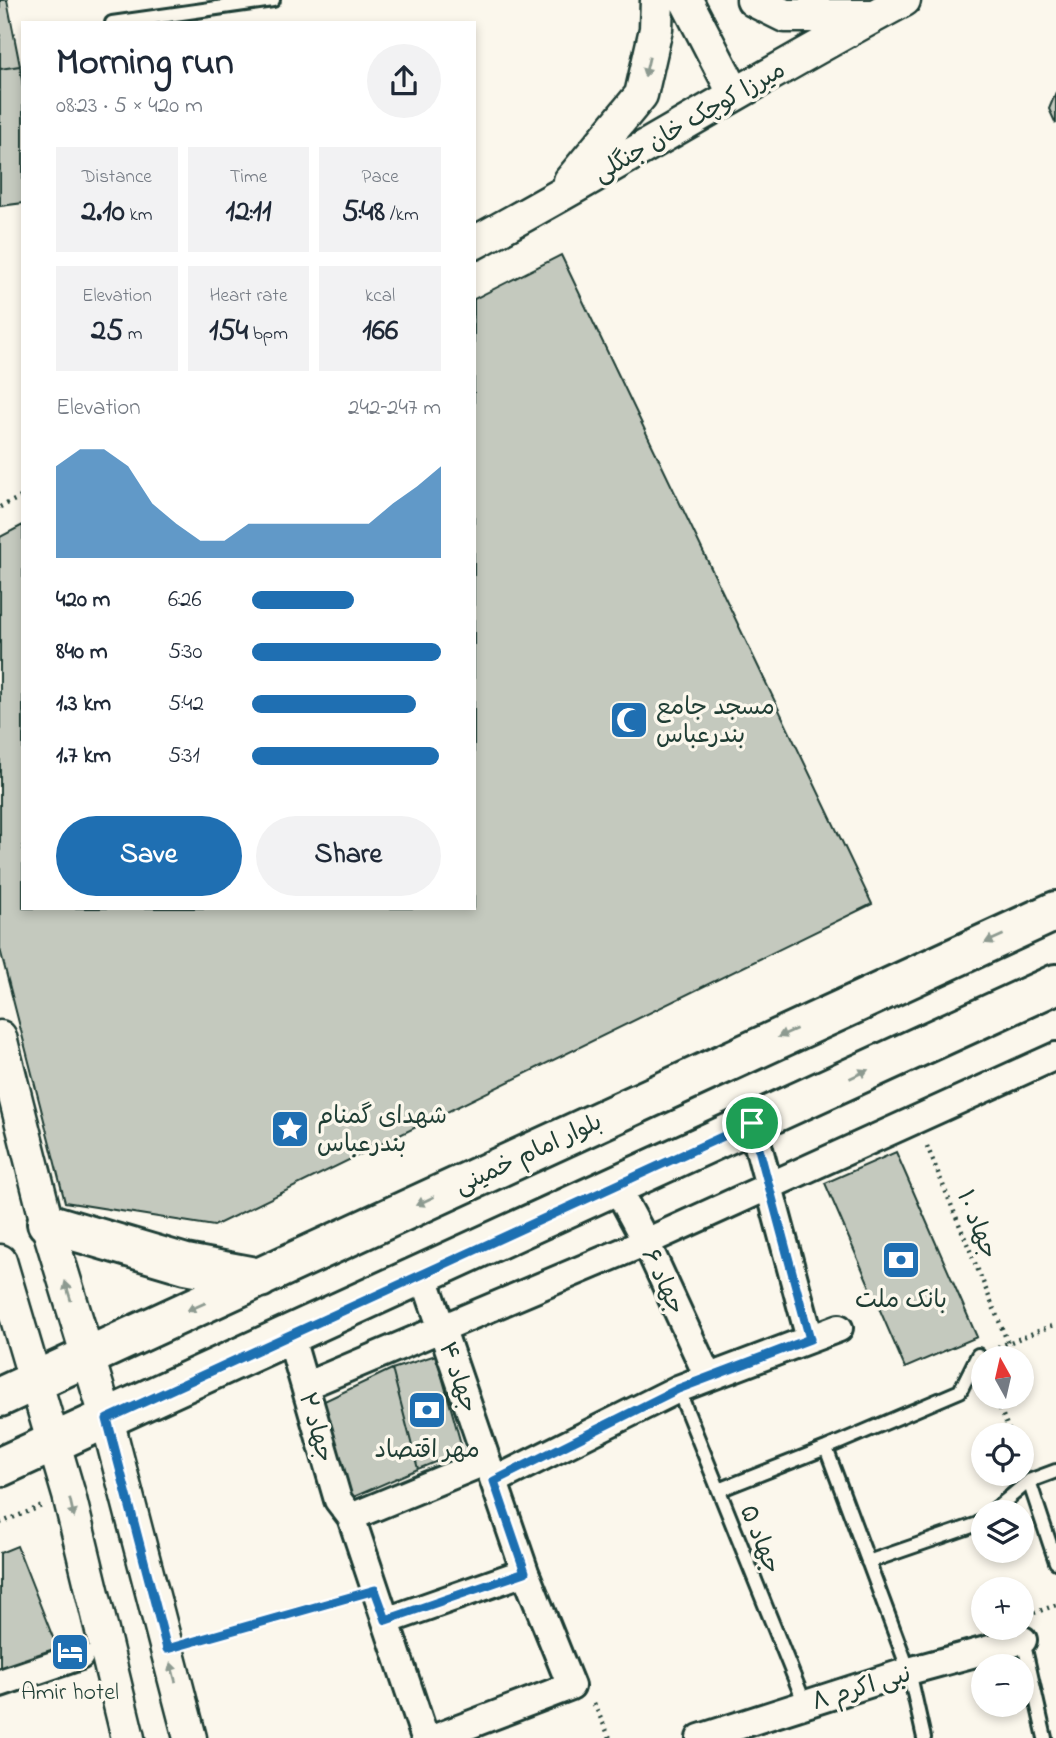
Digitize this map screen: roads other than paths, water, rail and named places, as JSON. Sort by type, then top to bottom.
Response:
[{"type":"main road","name":"بلوار امام خمینی","points":[[0,1397],[1056,911]]},
{"type":"main road","points":[[0,1467],[752,1123],[1054,992]]},
{"type":"main road","points":[[47,1223],[186,1264],[260,1278]]},
{"type":"street","points":[[555,199],[641,95],[656,29],[657,0]]},
{"type":"street","points":[[686,0],[734,93]]},
{"type":"street","points":[[753,0],[785,16],[874,16]]},
{"type":"street","name":"میرزا کوچک خان جنگلی","points":[[476,242],[555,199],[734,93],[904,0]]},
{"type":"street","points":[[0,1037],[47,1223],[107,1419],[190,1738]]},
{"type":"street","points":[[305,1386],[646,1242],[1056,1056]]},
{"type":"street","points":[[752,1123],[810,1339]]},
{"type":"street","name":"جهاد ۶","points":[[616,1186],[646,1242],[708,1377]]},
{"type":"street","points":[[0,1261],[69,1495],[128,1738]]},
{"type":"street","name":"جهاد ۴","points":[[423,1274],[525,1572],[571,1686],[438,1737]]},
{"type":"street","points":[[351,1517],[491,1471],[678,1389],[839,1328]]},
{"type":"street","name":"جهاد ۲","points":[[290,1335],[338,1500],[351,1517],[386,1620],[438,1737]]},
{"type":"street","points":[[386,1620],[525,1572]]},
{"type":"street","name":"نبی اکرم ۸","points":[[700,1738],[909,1671],[1023,1640]]},
{"type":"street","points":[[0,1684],[80,1656]]},
{"type":"lane","points":[[157,20],[272,0]]},
{"type":"lane","points":[[719,1490],[960,1391],[971,1369]]},
{"type":"lane","name":"جهاد ۵","points":[[678,1389],[804,1704]]},
{"type":"lane","points":[[825,1448],[909,1671],[924,1738]]},
{"type":"lane","points":[[1034,1479],[1056,1471]]},
{"type":"lane","points":[[1006,1500],[1023,1486]]},
{"type":"lane","points":[[1031,1486],[1056,1562]]},
{"type":"lane","points":[[868,1562],[971,1526]]},
{"type":"lane","points":[[1023,1640],[1045,1738]]},
{"type":"place","name":"مسجد جامع بندرعباس","points":[[629,720]]},
{"type":"place","name":"شهدای گمنام بندرعباس","points":[[290,1129]]},
{"type":"place","name":"بانک ملت","points":[[901,1260]]},
{"type":"place","name":"مهر اقتصاد","points":[[427,1410]]},
{"type":"place","name":"Amir hotel","points":[[70,1652]]}]
